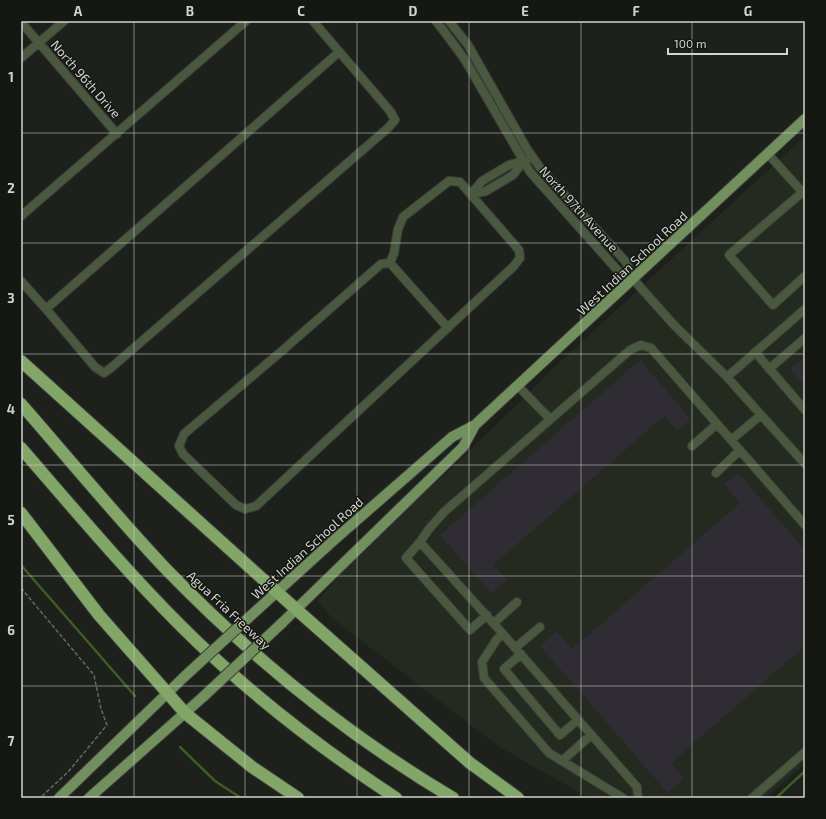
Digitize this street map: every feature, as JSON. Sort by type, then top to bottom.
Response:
[{"type":"highway","points":[[21,361],[297,610],[470,763],[518,798]]},
{"type":"highway","name":"Agua Fria Freeway","points":[[21,404],[143,544],[223,625],[284,679],[331,716],[388,757],[453,798]]},
{"type":"highway","points":[[21,448],[133,576],[202,647],[252,691],[316,742],[351,768],[396,798]]},
{"type":"highway","points":[[21,513],[99,615],[186,713],[247,763],[298,798]]},
{"type":"main road","name":"West Indian School Road","points":[[59,798],[184,677],[334,540],[452,437],[475,425],[805,119]]},
{"type":"main road","name":"West Indian School Road","points":[[96,796],[297,610],[463,447],[475,425]]},
{"type":"street","points":[[21,58],[64,21]]},
{"type":"street","points":[[21,216],[246,21]]},
{"type":"street","points":[[21,281],[95,367],[104,373],[388,128],[395,120],[390,111],[313,21]]},
{"type":"street","points":[[438,23],[449,21]]},
{"type":"street","name":"North 97th Avenue","points":[[449,21],[468,45],[533,157],[551,181],[626,262],[632,279]]},
{"type":"street","name":"North 96th Drive","points":[[21,22],[117,134]]},
{"type":"street","name":"North 97th Avenue","points":[[438,23],[456,46],[523,162],[543,188],[620,273],[632,279]]},
{"type":"street","points":[[46,309],[339,52]]},
{"type":"street","points":[[768,154],[804,192],[729,255],[773,306],[805,276]]},
{"type":"street","points":[[471,194],[482,182],[498,171],[509,165],[523,162],[533,157]]},
{"type":"street","points":[[448,181],[460,182],[519,250],[520,258],[513,268],[256,506],[245,509],[236,505],[183,454],[178,446],[184,434],[381,264],[390,263],[394,253],[398,229],[403,218],[448,181]]},
{"type":"street","points":[[390,263],[448,328]]},
{"type":"street","points":[[632,279],[674,326],[727,377],[805,464]]},
{"type":"street","points":[[727,377],[805,309]]},
{"type":"street","points":[[770,369],[805,338]]},
{"type":"street","points":[[486,615],[470,630],[406,558],[444,512],[630,350],[640,345],[652,348],[805,525]]},
{"type":"street","points":[[755,352],[805,410]]},
{"type":"street","points":[[518,386],[550,419]]},
{"type":"street","points":[[731,440],[761,415]]},
{"type":"street","points":[[692,446],[717,424]]},
{"type":"street","points":[[716,473],[740,450]]},
{"type":"street","points":[[420,542],[494,623],[637,787],[638,798]]},
{"type":"street","points":[[494,623],[517,602]]},
{"type":"street","points":[[540,627],[504,669],[560,735],[578,720]]},
{"type":"street","points":[[503,634],[496,639],[482,662],[484,678],[549,753],[623,798]]},
{"type":"street","points":[[562,761],[591,735]]},
{"type":"street","points":[[752,798],[805,752]]},
{"type":"path","points":[[21,588],[94,675],[101,709],[107,725],[68,772],[40,798]]},
{"type":"shaded area","points":[[805,136],[805,764],[766,798],[589,798],[498,746],[333,619],[317,601],[351,562],[401,513],[455,465],[560,362]]},
{"type":"building","points":[[805,357],[805,386],[790,370]]},
{"type":"building","points":[[640,360],[691,419],[677,431],[664,416],[493,565],[507,580],[492,594],[440,535]]},
{"type":"building","points":[[738,473],[805,550],[805,646],[671,763],[684,779],[668,793],[540,646],[557,631],[572,649],[740,503],[724,484]]},
{"type":"waterway","points":[[21,565],[135,696]]},
{"type":"waterway","points":[[180,747],[215,781],[241,798]]},
{"type":"waterway","points":[[776,798],[805,771]]}]
